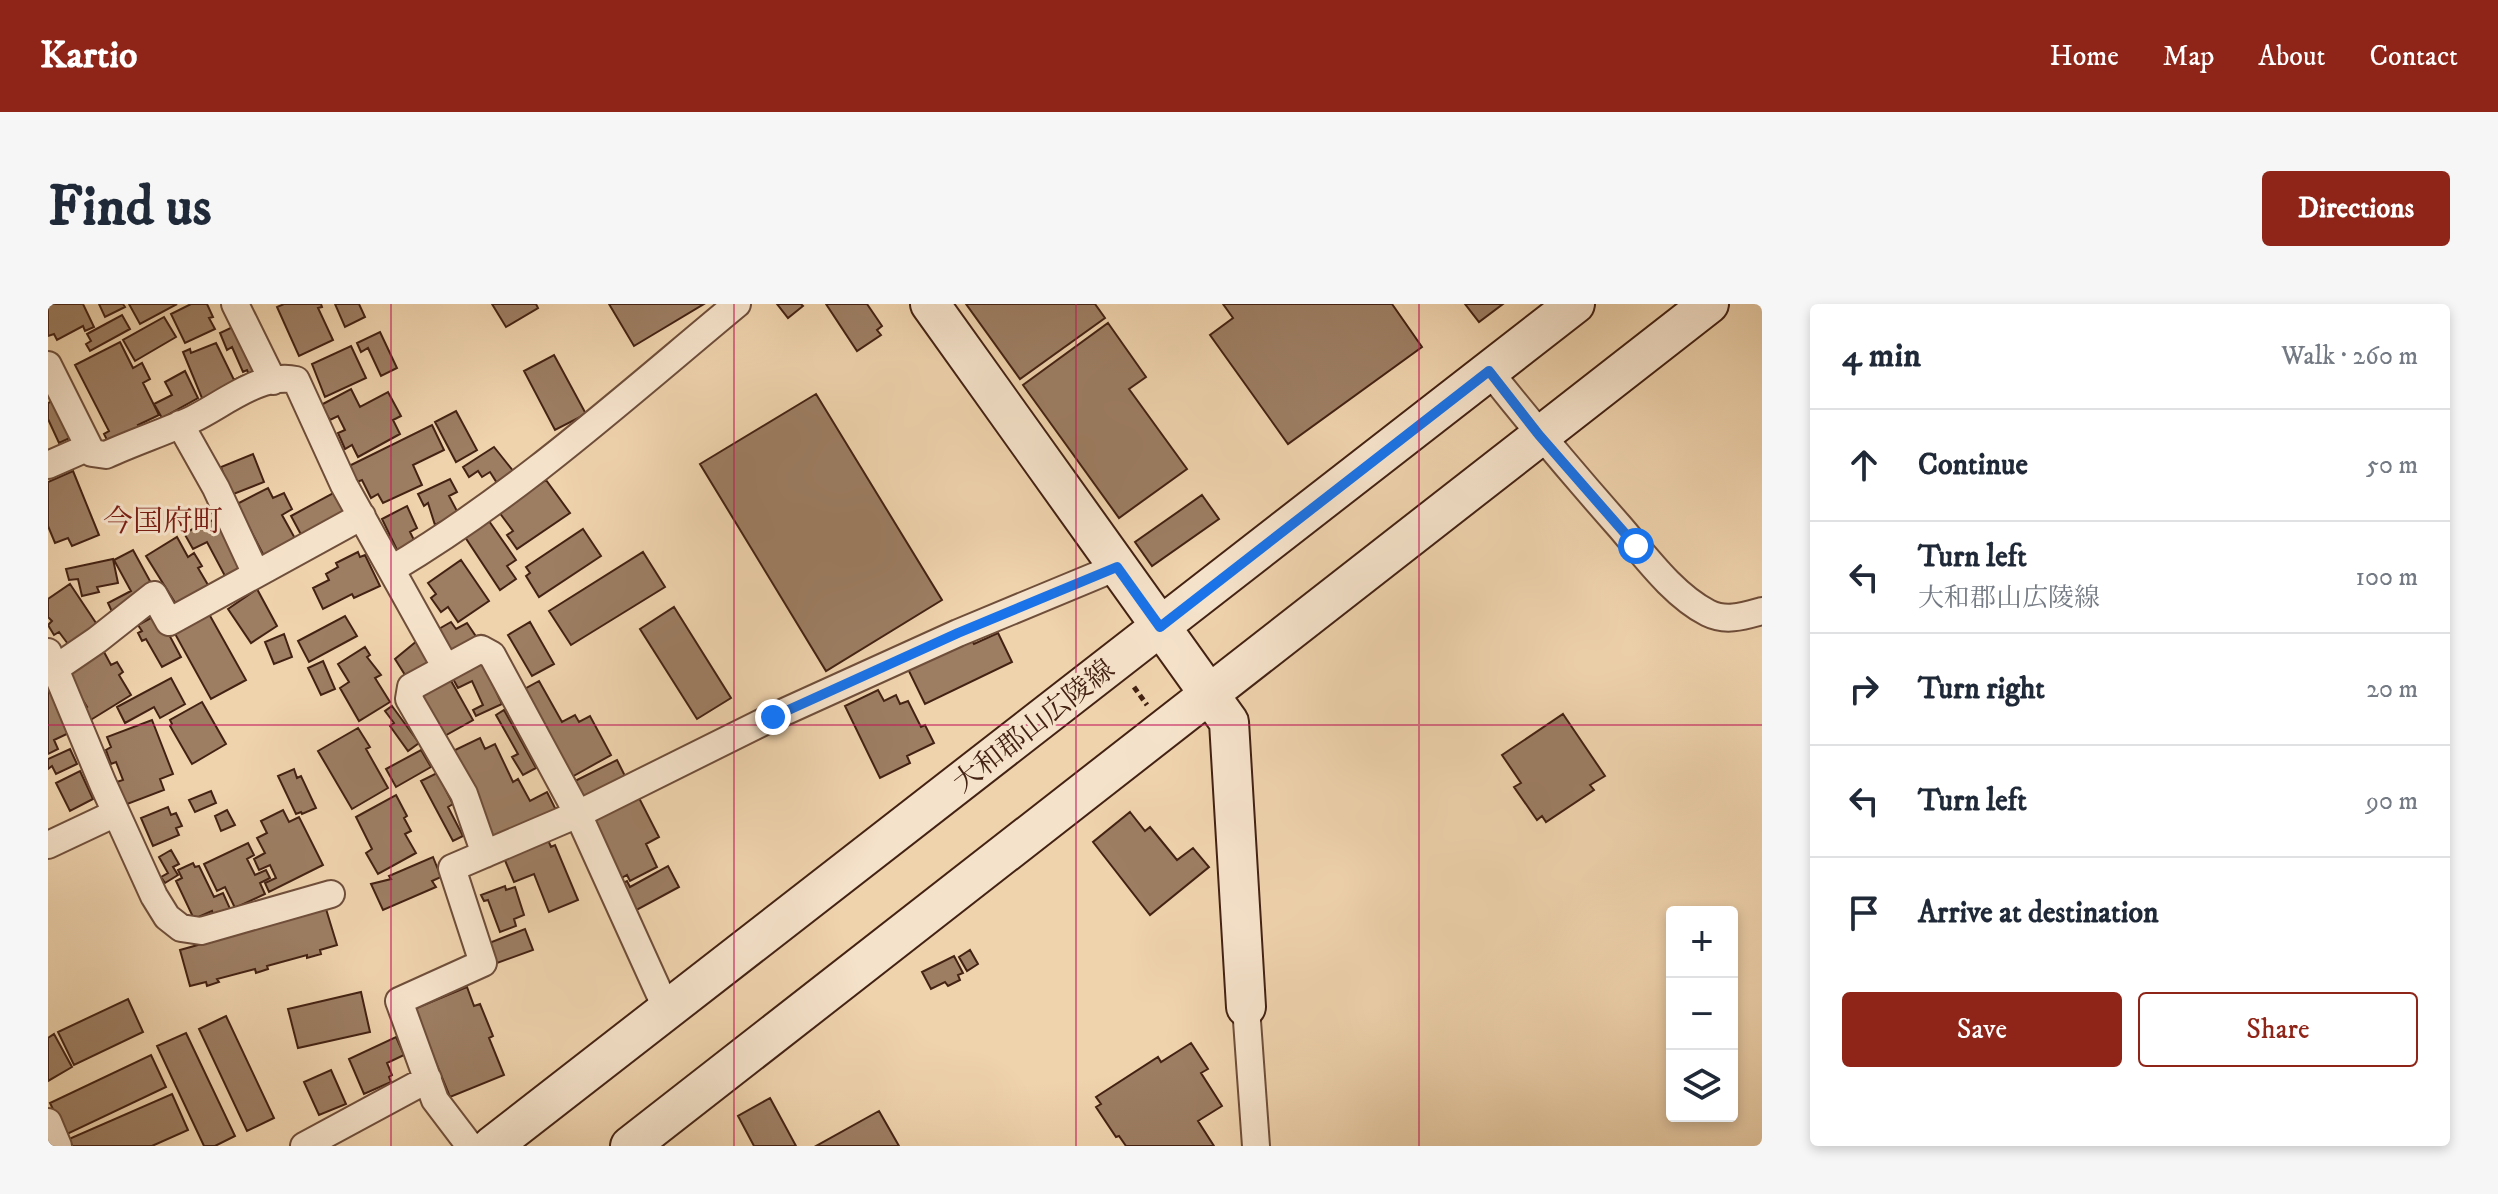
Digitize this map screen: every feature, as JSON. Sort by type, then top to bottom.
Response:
[{"type":"main road","points":[[930,304],[1229,722],[1246,1007]]},
{"type":"main road","name":"大和郡山広陵線","points":[[492,1146],[1575,304]]},
{"type":"main road","points":[[630,1146],[1709,304]]},
{"type":"street","points":[[235,304],[273,381]]},
{"type":"street","points":[[392,569],[427,549],[529,477],[737,304]]},
{"type":"street","points":[[48,365],[92,453],[106,455],[180,424],[252,387],[284,377],[296,380],[344,485],[446,668]]},
{"type":"street","points":[[1489,371],[1539,435],[1682,594],[1710,614],[1737,619],[1762,611]]},
{"type":"street","points":[[180,424],[216,488],[256,574]]},
{"type":"street","points":[[48,465],[89,447]]},
{"type":"street","points":[[331,894],[201,931],[181,928],[167,917],[154,896],[116,813],[51,660],[154,595],[169,622],[362,516]]},
{"type":"street","points":[[470,1146],[435,1100],[399,1001],[483,963],[452,868],[578,814],[773,717],[958,633],[1117,567]]},
{"type":"street","points":[[485,854],[464,794],[409,699],[411,687],[481,649],[492,655],[578,814],[667,1010]]},
{"type":"street","points":[[48,845],[116,813]]},
{"type":"street","points":[[1246,1007],[1256,1146]]},
{"type":"street","points":[[304,1146],[428,1079]]},
{"type":"street","points":[[48,1122],[58,1146]]},
{"type":"building","points":[[48,304],[83,304],[94,327],[85,331],[83,326],[57,340],[54,334],[48,336]]},
{"type":"building","points":[[99,304],[123,304],[125,307],[105,317]]},
{"type":"building","points":[[129,304],[177,304],[140,324]]},
{"type":"building","points":[[191,304],[207,304],[215,329],[185,343],[171,314]]},
{"type":"building","points":[[284,304],[321,304],[322,307],[318,308],[333,340],[299,356],[277,307]]},
{"type":"building","points":[[335,304],[359,304],[365,317],[345,327]]},
{"type":"building","points":[[492,304],[536,304],[538,308],[506,327]]},
{"type":"building","points":[[609,304],[704,304],[634,346]]},
{"type":"building","points":[[777,304],[801,304],[803,306],[788,318]]},
{"type":"building","points":[[826,304],[867,304],[882,326],[877,330],[881,335],[857,351]]},
{"type":"building","points":[[966,304],[1095,304],[1105,318],[1020,379]]},
{"type":"building","points":[[1223,304],[1392,304],[1422,347],[1288,444],[1210,335],[1233,318]]},
{"type":"building","points":[[1465,304],[1503,304],[1479,322]]},
{"type":"building","points":[[122,315],[130,329],[90,351],[86,344],[91,341],[87,334]]},
{"type":"building","points":[[164,317],[176,337],[135,361],[123,340]]},
{"type":"building","points":[[1108,323],[1146,377],[1129,389],[1187,469],[1119,518],[1023,385]]},
{"type":"building","points":[[239,324],[263,377],[252,382],[247,370],[243,372],[232,347],[227,350],[220,333]]},
{"type":"building","points":[[380,332],[397,368],[381,376],[368,348],[361,352],[357,343]]},
{"type":"building","points":[[120,342],[133,368],[142,363],[150,379],[143,383],[159,415],[138,425],[141,430],[110,446],[104,434],[109,431],[75,365]]},
{"type":"building","points":[[216,343],[234,380],[242,376],[245,386],[204,403],[183,352],[190,349],[191,353]]},
{"type":"building","points":[[351,346],[366,378],[325,397],[312,364]]},
{"type":"building","points":[[554,355],[586,414],[555,430],[524,371]]},
{"type":"building","points":[[185,371],[198,398],[162,418],[154,404],[172,395],[165,382]]},
{"type":"building","points":[[351,389],[360,407],[388,392],[401,416],[393,420],[400,434],[358,457],[352,445],[345,449],[338,433],[345,430],[338,416],[330,420],[321,405]]},
{"type":"building","points":[[816,394],[942,600],[826,671],[700,464]]},
{"type":"building","points":[[56,399],[74,436],[59,443],[48,419],[48,403]]},
{"type":"building","points":[[456,411],[477,450],[456,462],[435,422]]},
{"type":"building","points":[[432,425],[444,450],[413,465],[422,485],[383,503],[378,494],[371,498],[362,480],[357,482],[349,466]]},
{"type":"building","points":[[494,447],[514,472],[497,483],[490,472],[482,477],[478,471],[469,477],[463,467]]},
{"type":"building","points":[[253,454],[264,482],[231,495],[221,467]]},
{"type":"building","points":[[73,471],[99,535],[72,546],[68,538],[55,543],[48,526],[48,482]]},
{"type":"building","points":[[450,479],[457,492],[449,496],[458,513],[435,525],[428,503],[424,506],[418,494]]},
{"type":"building","points":[[546,480],[570,513],[517,549],[507,535],[513,531],[499,512]]},
{"type":"building","points":[[268,488],[273,498],[284,493],[292,509],[282,515],[297,542],[265,558],[237,504]]},
{"type":"building","points":[[337,491],[347,509],[343,511],[346,516],[304,540],[291,516]]},
{"type":"building","points":[[1202,495],[1219,519],[1152,566],[1135,542]]},
{"type":"building","points":[[407,506],[417,528],[410,532],[415,542],[400,556],[382,519]]},
{"type":"building","points":[[222,516],[247,564],[225,576],[207,542],[193,549],[184,533]]},
{"type":"building","points":[[489,521],[516,560],[507,566],[516,579],[500,590],[465,537]]},
{"type":"building","points":[[583,529],[601,556],[539,597],[526,576],[530,573],[526,567]]},
{"type":"building","points":[[177,537],[188,557],[194,553],[202,566],[198,568],[211,590],[179,609],[146,556]]},
{"type":"building","points":[[133,550],[156,592],[114,616],[108,603],[131,591],[114,560]]},
{"type":"building","points":[[358,552],[360,557],[365,555],[380,586],[354,598],[352,594],[323,609],[313,588],[329,580],[326,574],[338,567],[336,563]]},
{"type":"building","points":[[643,552],[665,587],[571,645],[549,611]]},
{"type":"building","points":[[113,559],[118,583],[97,587],[99,592],[82,596],[78,579],[69,580],[66,569]]},
{"type":"building","points":[[461,560],[489,601],[458,622],[448,607],[441,612],[431,598],[436,594],[428,583]]},
{"type":"building","points":[[70,584],[100,629],[67,654],[63,648],[68,644],[59,632],[54,635],[48,625],[52,621],[48,617],[48,599]]},
{"type":"building","points":[[257,589],[277,626],[251,643],[228,609]]},
{"type":"building","points":[[674,607],[731,698],[697,719],[640,629]]},
{"type":"building","points":[[158,614],[181,657],[162,667],[146,639],[142,641],[138,633],[142,631],[138,625]]},
{"type":"building","points":[[209,614],[246,680],[211,699],[174,632]]},
{"type":"building","points":[[345,616],[357,636],[309,662],[298,641]]},
{"type":"building","points":[[451,622],[456,629],[467,623],[477,638],[451,653],[437,630]]},
{"type":"building","points":[[530,622],[554,664],[532,676],[508,635]]},
{"type":"building","points":[[998,633],[1012,662],[925,704],[906,665],[969,635],[974,644]]},
{"type":"building","points":[[284,634],[292,657],[274,664],[265,642]]},
{"type":"building","points":[[418,640],[431,663],[407,678],[395,659]]},
{"type":"building","points":[[365,647],[370,655],[367,657],[381,675],[375,678],[390,702],[359,721],[340,688],[349,682],[338,664]]},
{"type":"building","points":[[104,652],[111,665],[117,662],[123,672],[119,675],[131,695],[89,721],[82,710],[87,707],[67,674]]},
{"type":"building","points":[[323,661],[335,689],[321,695],[308,668]]},
{"type":"building","points":[[482,662],[502,704],[476,716],[473,710],[483,705],[472,681],[458,688],[452,677]]},
{"type":"building","points":[[171,678],[185,704],[160,718],[154,707],[125,723],[117,707]]},
{"type":"building","points":[[450,679],[473,720],[441,738],[415,699]]},
{"type":"building","points":[[539,681],[562,722],[575,715],[579,722],[590,716],[611,755],[570,778],[521,691]]},
{"type":"building","points":[[48,688],[71,732],[54,740],[58,749],[48,754]]},
{"type":"building","points":[[878,690],[884,701],[896,695],[900,704],[908,701],[921,727],[925,725],[934,743],[907,756],[910,763],[880,778],[845,706]]},
{"type":"building","points":[[202,702],[226,744],[192,764],[170,726],[170,720]]},
{"type":"building","points":[[392,706],[419,743],[408,751],[390,726],[394,723],[385,711]]},
{"type":"building","points":[[504,710],[536,768],[523,775],[512,757],[518,754],[496,715]]},
{"type":"building","points":[[1563,714],[1605,776],[1590,785],[1594,790],[1546,822],[1542,816],[1537,820],[1514,787],[1521,783],[1502,755]]},
{"type":"building","points":[[152,720],[173,774],[160,779],[164,790],[122,806],[114,783],[123,780],[116,762],[111,764],[106,750],[111,747],[107,737]]},
{"type":"building","points":[[358,728],[388,788],[352,809],[318,751]]},
{"type":"building","points":[[480,738],[485,749],[495,744],[513,782],[518,779],[530,801],[547,792],[557,812],[494,844],[453,751]]},
{"type":"building","points":[[70,749],[77,764],[56,774],[52,766],[48,769],[48,759]]},
{"type":"building","points":[[421,750],[431,767],[396,787],[386,769]]},
{"type":"building","points":[[617,760],[625,776],[577,800],[569,784]]},
{"type":"building","points":[[294,769],[297,778],[301,776],[316,808],[302,814],[296,814],[278,776]]},
{"type":"building","points":[[80,771],[93,799],[70,811],[56,783]]},
{"type":"building","points":[[437,773],[453,804],[448,807],[463,836],[453,841],[421,781]]},
{"type":"building","points":[[211,791],[216,803],[195,812],[189,800]]},
{"type":"building","points":[[396,795],[411,831],[405,834],[416,853],[378,874],[366,853],[372,849],[356,817]]},
{"type":"building","points":[[638,796],[659,837],[646,844],[657,867],[630,881],[627,875],[618,880],[588,822]]},
{"type":"building","points":[[168,807],[171,815],[176,813],[182,826],[176,828],[179,835],[153,846],[141,818]]},
{"type":"building","points":[[227,810],[235,825],[221,831],[215,816]]},
{"type":"building","points":[[283,810],[289,822],[299,817],[323,865],[269,892],[265,883],[276,878],[270,865],[259,870],[254,859],[265,853],[257,838],[267,833],[261,821]]},
{"type":"building","points":[[1130,812],[1145,831],[1150,827],[1177,860],[1193,848],[1209,867],[1150,915],[1093,842]]},
{"type":"building","points":[[548,840],[551,847],[555,845],[578,900],[549,912],[534,874],[514,882],[504,858]]},
{"type":"building","points":[[248,843],[254,855],[247,859],[255,875],[266,870],[270,878],[260,883],[265,894],[235,908],[225,887],[217,891],[204,864]]},
{"type":"building","points":[[171,850],[179,864],[173,867],[178,875],[165,883],[161,877],[168,873],[159,857]]},
{"type":"building","points":[[433,857],[441,877],[432,881],[436,887],[383,910],[371,884],[391,879],[389,876]]},
{"type":"building","points":[[193,863],[195,867],[199,866],[214,897],[223,893],[231,911],[213,915],[212,911],[194,919],[176,881],[182,878],[178,870]]},
{"type":"building","points":[[668,866],[679,887],[631,913],[617,886],[627,881],[630,887]]},
{"type":"building","points":[[505,886],[506,890],[515,887],[524,915],[514,919],[516,926],[500,932],[488,900],[484,901],[481,895]]},
{"type":"building","points":[[326,909],[337,945],[320,950],[321,954],[267,966],[268,969],[256,973],[255,969],[217,979],[219,982],[207,986],[206,982],[190,986],[180,950]]},
{"type":"building","points":[[525,929],[533,950],[497,963],[489,943]]},
{"type":"building","points":[[970,950],[978,964],[967,971],[959,957]]},
{"type":"building","points":[[954,956],[963,973],[958,975],[960,980],[948,986],[945,982],[931,989],[922,972]]},
{"type":"building","points":[[467,987],[474,1006],[480,1004],[504,1075],[450,1097],[414,1009]]},
{"type":"building","points":[[361,992],[370,1032],[298,1048],[288,1009]]},
{"type":"building","points":[[128,999],[143,1032],[74,1065],[58,1032]]},
{"type":"building","points":[[226,1016],[274,1118],[247,1131],[199,1029]]},
{"type":"building","points":[[186,1033],[235,1136],[215,1146],[204,1146],[157,1046]]},
{"type":"building","points":[[54,1034],[72,1067],[48,1081],[48,1038]]},
{"type":"building","points":[[396,1037],[404,1055],[387,1063],[392,1075],[389,1077],[391,1082],[364,1094],[349,1059]]},
{"type":"building","points":[[1191,1043],[1208,1069],[1201,1073],[1222,1106],[1198,1121],[1214,1146],[1126,1146],[1119,1136],[1116,1137],[1096,1107],[1101,1104],[1096,1097],[1158,1057],[1161,1062]]},
{"type":"building","points":[[151,1055],[166,1087],[65,1135],[50,1103]]},
{"type":"building","points":[[331,1070],[346,1104],[319,1115],[304,1082]]},
{"type":"building","points":[[172,1094],[188,1130],[152,1146],[72,1146],[69,1139]]},
{"type":"building","points":[[770,1098],[796,1146],[754,1146],[738,1116]]},
{"type":"building","points":[[879,1111],[899,1146],[816,1146]]},
{"type":"district","name":"今国府町","points":[[163,521]]},
{"type":"route","points":[[773,717],[958,633],[1117,567],[1160,627],[1489,371],[1539,435],[1636,546]]}]
